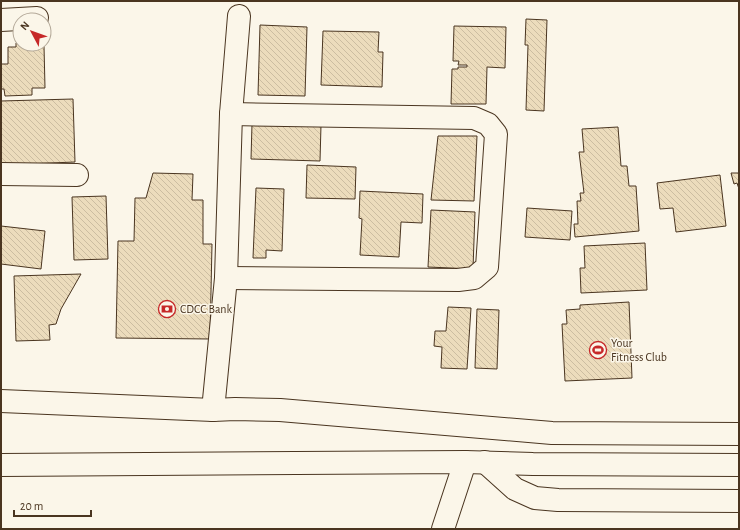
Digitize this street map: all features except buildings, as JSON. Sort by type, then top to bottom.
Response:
[{"type":"main road","points":[[213,410],[226,278],[231,114],[239,16]]},
{"type":"main road","points":[[1,20],[12,19]]},
{"type":"main road","points":[[226,278],[458,280],[474,278],[487,267],[496,134],[488,124],[474,118],[231,114]]},
{"type":"main road","points":[[1,174],[77,175]]},
{"type":"main road","points":[[1,401],[213,410],[280,410],[552,433],[739,434]]},
{"type":"main road","points":[[475,462],[515,489],[535,498],[558,500],[739,501]]},
{"type":"main road","points":[[442,529],[475,462]]},
{"type":"main road","points":[[1,465],[475,462],[533,464],[739,465]]},
{"type":"place","name":"CDCC Bank","points":[[167,309]]},
{"type":"place","name":"Your Fitness Club","points":[[598,350]]}]
